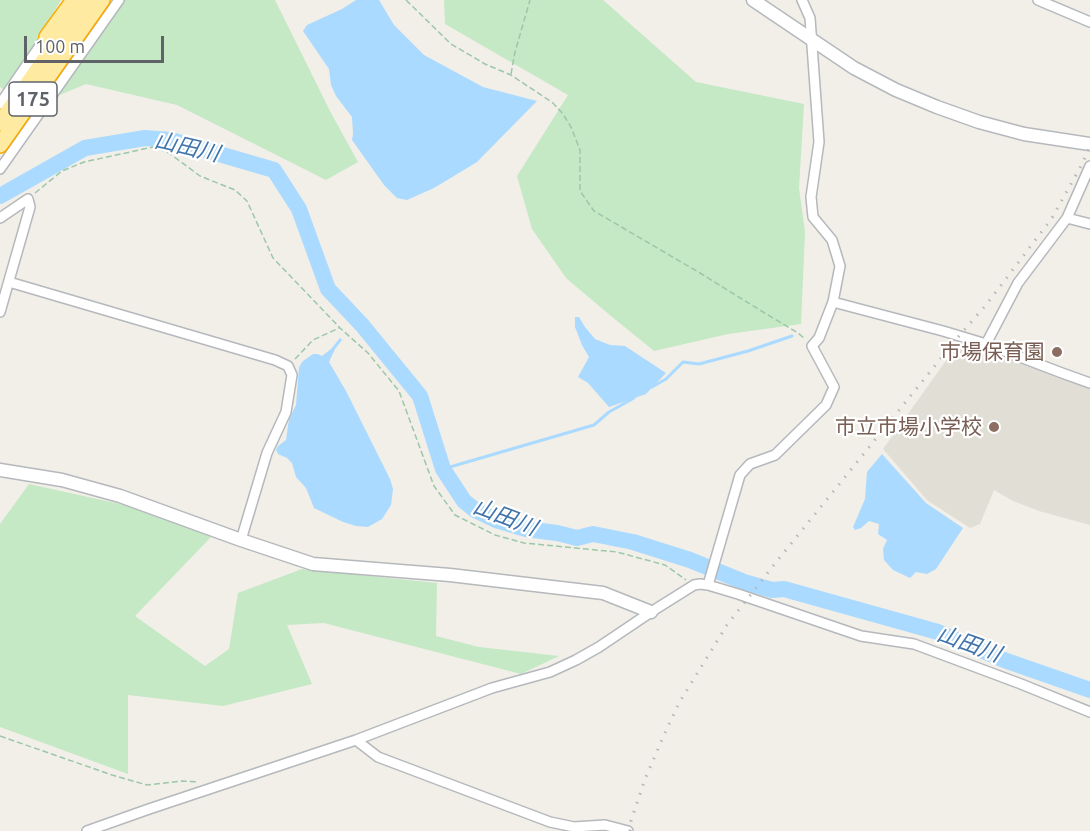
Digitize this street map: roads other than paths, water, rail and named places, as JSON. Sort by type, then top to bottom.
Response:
[{"type":"highway","points":[[61,50],[74,0]]},
{"type":"highway","name":"175","points":[[0,145],[61,50],[87,0]]},
{"type":"highway","name":"175","points":[[0,123],[102,0]]},
{"type":"street","points":[[0,169],[61,50],[66,0]]},
{"type":"street","points":[[0,104],[119,0]]},
{"type":"street","points":[[753,0],[854,68],[896,90],[979,122],[1013,131],[1090,144]]},
{"type":"street","points":[[708,585],[740,476],[750,464],[775,455],[826,405],[834,387],[812,346],[819,338],[833,302],[840,266],[832,240],[813,217],[811,197],[819,142],[810,18],[802,0]]},
{"type":"street","points":[[1038,0],[1090,22]]},
{"type":"street","points":[[986,344],[1018,283],[1067,218],[1090,166]]},
{"type":"street","points":[[0,218],[28,198],[30,207],[0,312]]},
{"type":"street","points":[[1067,218],[1090,224]]},
{"type":"street","points":[[9,282],[275,360],[288,366],[292,375],[286,412],[267,453],[241,540]]},
{"type":"street","points":[[833,302],[986,344],[1090,382]]},
{"type":"street","points":[[0,470],[62,480],[120,496],[313,564],[473,578],[603,593],[651,612]]},
{"type":"street","points":[[87,831],[356,740],[492,688],[550,672],[599,647],[694,585],[708,585],[738,594],[861,636],[914,644],[1090,712]]},
{"type":"street","points":[[356,740],[378,757],[550,822],[574,827],[605,825],[628,831]]},
{"type":"water","points":[[356,0],[379,0],[394,25],[424,55],[483,87],[537,101],[477,162],[434,188],[407,200],[397,198],[384,185],[352,140],[352,117],[336,96],[331,85],[329,69],[303,31],[307,25]]},
{"type":"water","points":[[575,317],[579,317],[595,339],[610,345],[625,346],[666,373],[646,394],[609,407],[588,383],[578,377],[589,357],[575,327]]},
{"type":"water","points":[[340,338],[342,340],[329,362],[346,391],[393,489],[391,505],[382,519],[368,527],[343,522],[314,508],[306,488],[296,477],[292,463],[278,454],[276,450],[286,440],[289,419],[296,405],[299,367],[313,354],[322,356]]},
{"type":"water","points":[[882,454],[926,503],[963,528],[936,569],[927,574],[916,572],[910,578],[893,570],[884,560],[883,549],[887,540],[878,534],[879,524],[869,521],[861,528],[855,530],[853,527],[865,499],[867,472]]},
{"type":"waterway","name":"山田川","points":[[0,196],[85,148],[145,138],[171,140],[274,170],[299,209],[328,289],[362,325],[420,396],[443,469],[464,501],[475,510],[496,520],[526,529],[577,538],[593,534],[633,542],[690,560],[744,582],[772,590],[784,589],[938,632],[1004,660],[1090,690]]},
{"type":"waterway","points":[[652,387],[666,379],[683,362],[699,364],[792,336]]},
{"type":"waterway","points":[[443,469],[594,425],[609,412],[634,398]]},
{"type":"railway","points":[[630,831],[631,821],[645,779],[679,703],[727,625],[986,305],[1052,218],[1090,147]]},
{"type":"place","name":"市場保育園","points":[[1057,352]]},
{"type":"place","name":"市立市場小学校","points":[[994,427]]}]
